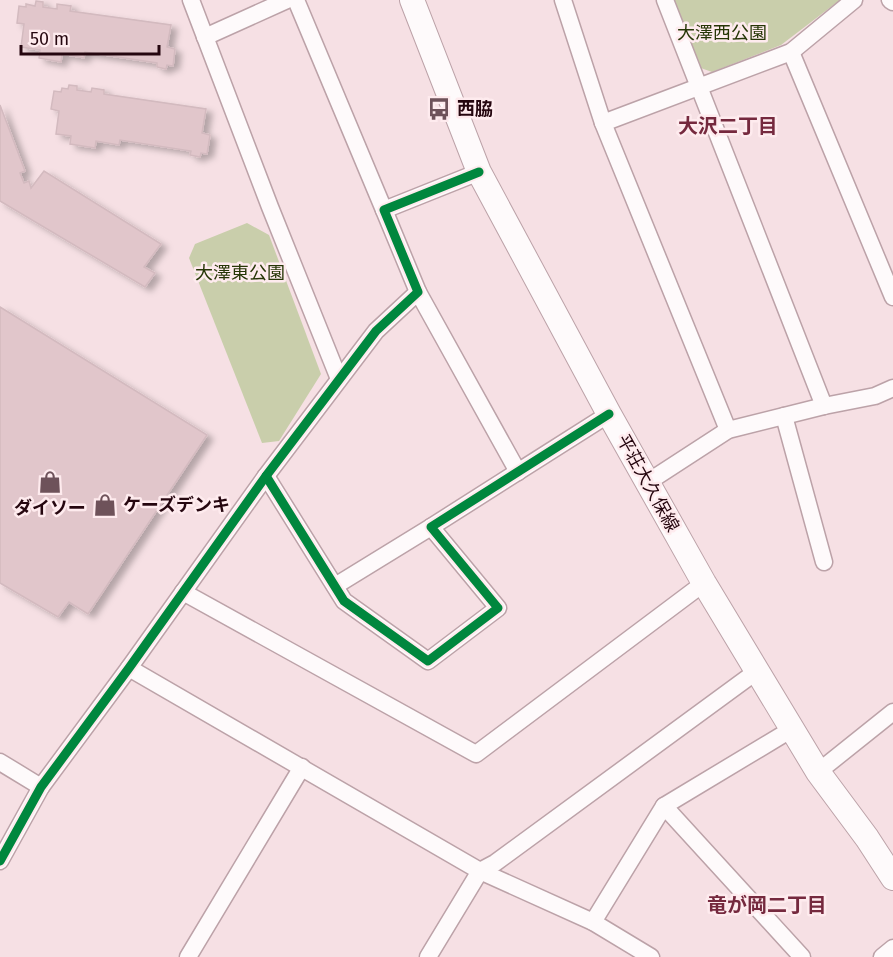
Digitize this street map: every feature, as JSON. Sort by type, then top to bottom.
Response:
[{"type":"main road","name":"平荘大久保線","points":[[412,0],[479,172],[609,414],[704,583],[818,772],[867,838],[893,878]]},
{"type":"street","points":[[191,0],[339,379]]},
{"type":"street","points":[[206,37],[287,0]]},
{"type":"street","points":[[296,0],[418,292],[518,472]]},
{"type":"street","points":[[563,0],[603,123],[728,430]]},
{"type":"street","points":[[666,0],[824,406]]},
{"type":"street","points":[[603,123],[791,52],[854,0]]},
{"type":"street","points":[[791,52],[893,297]]},
{"type":"street","points":[[384,210],[479,172]]},
{"type":"street","points":[[0,861],[40,787],[129,668],[266,476],[376,331],[418,292]]},
{"type":"street","points":[[648,482],[728,430],[875,396],[893,388]]},
{"type":"street","points":[[335,586],[609,414]]},
{"type":"street","points":[[784,416],[824,562]]},
{"type":"street","points":[[266,476],[344,601],[428,661],[498,608],[431,527]]},
{"type":"street","points":[[183,592],[476,754],[704,583]]},
{"type":"street","points":[[129,668],[480,871],[593,922],[651,957]]},
{"type":"street","points":[[431,956],[480,871],[495,863],[757,671]]},
{"type":"street","points":[[818,772],[893,712]]},
{"type":"street","points":[[593,922],[664,806],[792,729]]},
{"type":"street","points":[[0,762],[40,787]]},
{"type":"street","points":[[188,957],[302,767]]},
{"type":"street","points":[[664,806],[802,957]]},
{"type":"street","points":[[882,957],[893,948]]},
{"type":"green space","name":"大澤西公園","points":[[673,0],[840,0],[781,45],[712,72],[698,67]]},
{"type":"green space","name":"大澤東公園","points":[[247,223],[269,235],[321,374],[279,441],[262,443],[189,258],[195,244]]},
{"type":"building","points":[[36,1],[43,2],[43,7],[57,9],[57,4],[71,6],[70,11],[171,25],[167,47],[175,49],[173,66],[167,65],[166,69],[157,67],[157,63],[85,52],[84,58],[62,54],[61,62],[39,58],[40,50],[21,47],[24,24],[17,23],[19,6],[26,7],[26,4],[35,6]]},
{"type":"building","points":[[69,85],[77,86],[77,90],[91,92],[92,88],[104,90],[104,94],[206,109],[202,133],[210,135],[207,154],[201,153],[200,157],[190,155],[191,151],[120,140],[119,145],[96,141],[95,148],[70,144],[71,136],[56,134],[59,111],[51,109],[54,91],[61,92],[62,88],[68,89]]},
{"type":"building","points":[[0,105],[25,171],[20,173],[24,183],[29,181],[31,188],[44,171],[161,244],[144,267],[155,273],[145,287],[0,201]]},
{"type":"building","points":[[0,307],[207,435],[88,614],[69,602],[58,617],[0,583]]},
{"type":"cycle path","points":[[0,861],[41,787],[266,476],[376,331],[418,292],[384,210],[479,172]]},
{"type":"cycle path","points":[[266,476],[344,601],[428,661],[498,608],[431,527],[609,414]]},
{"type":"place","name":"西脇","points":[[439,109]]},
{"type":"place","name":"ダイソー","points":[[50,482]]},
{"type":"place","name":"ケーズデンキ","points":[[105,505]]},
{"type":"district","name":"大沢二丁目","points":[[728,126]]},
{"type":"district","name":"竜が岡二丁目","points":[[767,905]]}]
